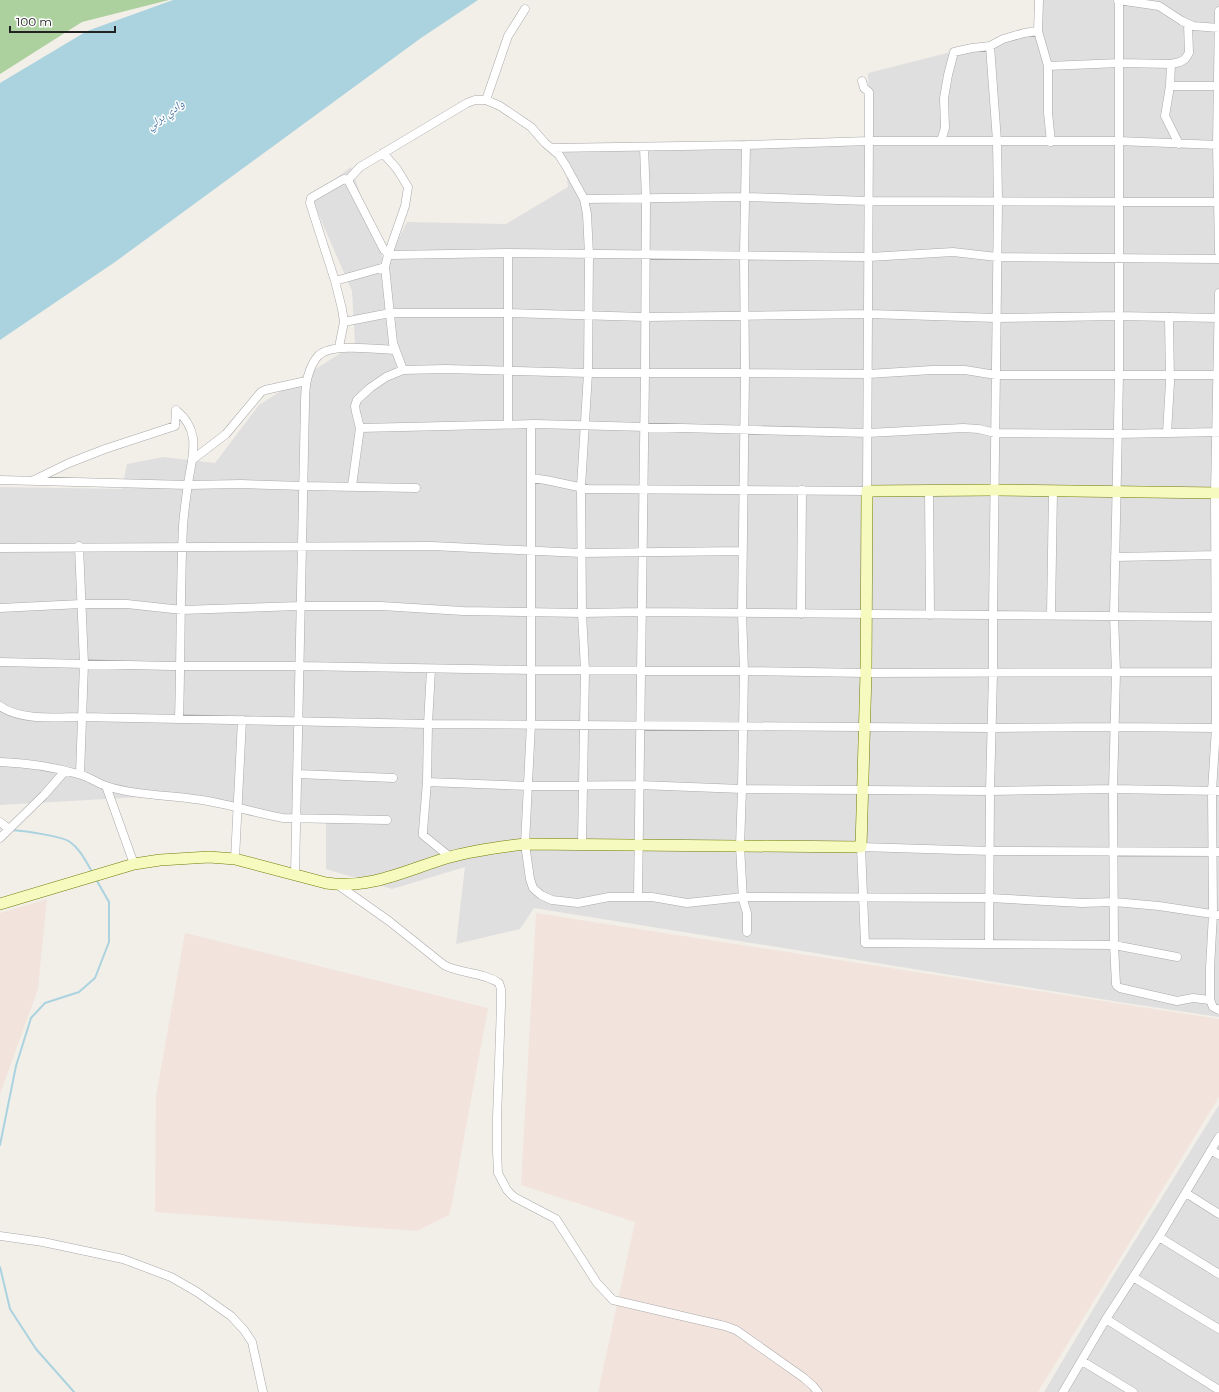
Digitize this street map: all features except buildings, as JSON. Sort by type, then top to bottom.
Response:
[{"type":"street","points":[[1039,0],[1038,31],[1048,66],[1048,113],[1051,142]]},
{"type":"street","points":[[1210,1000],[1193,998],[1177,1001],[1117,986],[1114,945],[1113,789],[1116,673],[1114,615],[1119,375],[1119,0],[1159,6],[1193,26],[1219,28]]},
{"type":"street","points":[[486,100],[508,36],[526,9]]},
{"type":"street","points":[[1219,11],[1219,252]]},
{"type":"street","points":[[1048,66],[1120,63],[1171,64],[1180,62],[1188,55],[1189,51],[1188,24]]},
{"type":"street","points":[[941,141],[945,128],[944,98],[949,68],[954,52],[990,46],[1002,39],[1038,31]]},
{"type":"street","points":[[989,944],[998,201],[990,46]]},
{"type":"street","points":[[1171,64],[1170,86],[1165,116],[1178,144]]},
{"type":"street","points":[[862,81],[864,88],[869,92],[866,672],[862,790],[862,897],[865,943],[1114,945],[1177,957]]},
{"type":"street","points":[[1170,86],[1218,86]]},
{"type":"street","points":[[340,347],[344,322],[342,309],[335,281],[310,202],[311,198],[344,179],[348,180],[360,167],[467,103],[475,100],[486,100],[500,106],[531,127],[559,155],[566,166],[584,199],[588,228],[588,373],[586,426],[581,488],[582,613],[585,670],[582,844]]},
{"type":"street","points":[[552,148],[746,145],[869,141],[1118,142],[1218,145]]},
{"type":"street","points":[[746,145],[744,255],[746,316],[742,613],[744,670],[740,846],[743,900],[747,913],[747,932]]},
{"type":"street","points":[[638,897],[646,254],[644,147]]},
{"type":"street","points":[[383,153],[397,169],[408,187],[405,206],[385,267],[395,350],[403,370]]},
{"type":"street","points":[[348,180],[388,255]]},
{"type":"street","points":[[584,199],[746,197],[869,201],[1218,202]]},
{"type":"street","points":[[388,255],[508,253],[869,257],[953,252],[997,257],[1219,259]]},
{"type":"street","points":[[508,253],[508,424]]},
{"type":"street","points":[[335,281],[385,267]]},
{"type":"street","points":[[1219,293],[1217,728],[1215,791],[1216,915],[1210,968],[1210,1000],[1214,1007],[1219,1010]]},
{"type":"street","points":[[344,322],[390,313],[507,313],[588,316],[869,314],[996,318],[1118,316],[1219,318]]},
{"type":"street","points":[[1167,433],[1170,375],[1169,317]]},
{"type":"street","points":[[295,875],[298,774],[298,666],[306,381],[320,354],[328,349],[340,347],[395,350]]},
{"type":"street","points":[[352,486],[360,428],[356,412],[357,400],[363,393],[386,377],[403,370],[446,369],[588,373],[868,374],[965,370],[996,375],[1219,375]]},
{"type":"street","points":[[192,460],[226,434],[261,392],[306,381]]},
{"type":"street","points":[[32,481],[69,463],[105,449],[175,426],[176,410],[185,418],[190,426],[193,440],[182,547],[179,719]]},
{"type":"street","points":[[360,428],[531,424],[868,433],[963,428],[979,429],[995,434],[1218,432]]},
{"type":"street","points":[[531,424],[531,724],[526,844],[528,867],[533,888],[541,895],[552,900],[578,903],[609,897],[652,897],[686,903],[743,897],[990,898],[1114,902],[1159,906],[1216,915]]},
{"type":"street","points":[[531,478],[581,488],[867,491],[994,490],[1217,493]]},
{"type":"street","points":[[0,480],[188,485],[241,484],[416,488]]},
{"type":"street","points":[[801,614],[802,490]]},
{"type":"street","points":[[929,490],[930,615]]},
{"type":"street","points":[[1050,615],[1054,491]]},
{"type":"street","points":[[0,548],[79,546],[432,546],[530,552],[581,553],[743,551]]},
{"type":"street","points":[[79,546],[84,664],[80,774]]},
{"type":"street","points":[[1115,556],[1217,555]]},
{"type":"street","points":[[0,608],[81,604],[127,604],[182,610],[300,606],[381,606],[582,613],[642,612],[1217,617]]},
{"type":"street","points":[[0,662],[181,666],[298,666],[531,670],[744,670],[993,673],[1217,672]]},
{"type":"street","points":[[431,669],[427,782],[422,827],[423,835],[450,857]]},
{"type":"street","points":[[0,706],[6,710],[20,714],[52,717],[428,724],[742,725],[992,728],[1114,726],[1217,728]]},
{"type":"street","points":[[235,858],[239,807],[242,720]]},
{"type":"street","points":[[0,762],[16,763],[80,774],[106,786],[136,792],[194,799],[239,807],[283,818],[387,820]]},
{"type":"street","points":[[0,838],[65,772]]},
{"type":"street","points":[[298,774],[392,778]]},
{"type":"street","points":[[427,782],[528,786],[640,785],[862,790],[990,791],[1113,789],[1215,791]]},
{"type":"street","points":[[106,786],[134,864]]},
{"type":"street","points":[[0,822],[9,829]]},
{"type":"street","points":[[0,904],[134,864],[160,860],[209,857],[235,858],[326,884],[338,885],[368,883],[396,876],[450,857],[501,847],[526,844],[639,844],[990,851],[1113,850],[1216,852]]},
{"type":"street","points":[[338,885],[389,921],[444,965],[451,969],[485,976],[499,983],[501,989],[501,1006],[497,1151],[498,1173],[507,1190],[514,1197],[556,1219],[597,1283],[613,1300],[725,1326],[736,1330],[804,1378],[814,1386],[818,1392]]},
{"type":"street","points":[[1210,968],[1219,970]]},
{"type":"street","points":[[1063,1392],[1106,1319],[1159,1237],[1219,1137]]},
{"type":"street","points":[[1211,1150],[1219,1155]]},
{"type":"street","points":[[1186,1193],[1219,1214]]},
{"type":"street","points":[[0,1236],[44,1242],[123,1259],[171,1277],[197,1292],[231,1316],[244,1330],[252,1342],[263,1392]]},
{"type":"street","points":[[1159,1237],[1219,1274]]},
{"type":"street","points":[[1133,1277],[1219,1330]]},
{"type":"street","points":[[1106,1319],[1219,1390]]},
{"type":"street","points":[[1082,1361],[1133,1392]]},
{"type":"shaded area","points":[[1035,0],[1219,0],[1219,1017],[534,908],[520,929],[456,944],[465,867],[392,889],[326,869],[326,821],[176,795],[0,805],[0,487],[122,489],[127,464],[163,457],[215,463],[259,405],[355,344],[352,291],[311,197],[351,167],[385,265],[407,222],[506,224],[568,187],[562,143],[870,141],[868,73],[1034,31]]},
{"type":"shaded area","points":[[47,899],[38,989],[0,1094],[0,913]]},
{"type":"shaded area","points":[[536,913],[1219,1019],[1219,1097],[1038,1392],[598,1392],[635,1222],[521,1185]]},
{"type":"shaded area","points":[[185,933],[488,1008],[449,1215],[417,1231],[155,1212],[156,1096]]},
{"type":"shaded area","points":[[1219,1105],[1219,1392],[1044,1392],[1110,1281]]},
{"type":"green space","points":[[0,0],[169,0],[82,22],[0,74]]},
{"type":"water","name":"وادي برلي","points":[[173,0],[478,0],[421,38],[115,262],[0,340],[0,83],[87,31]]},
{"type":"waterway","points":[[12,830],[42,834],[70,842],[77,848],[91,870]]},
{"type":"waterway","points":[[0,1145],[16,1066],[31,1018],[45,1003],[79,992],[95,978],[109,942],[109,902],[97,881]]},
{"type":"waterway","points":[[0,1267],[10,1309],[36,1349],[74,1392]]}]
